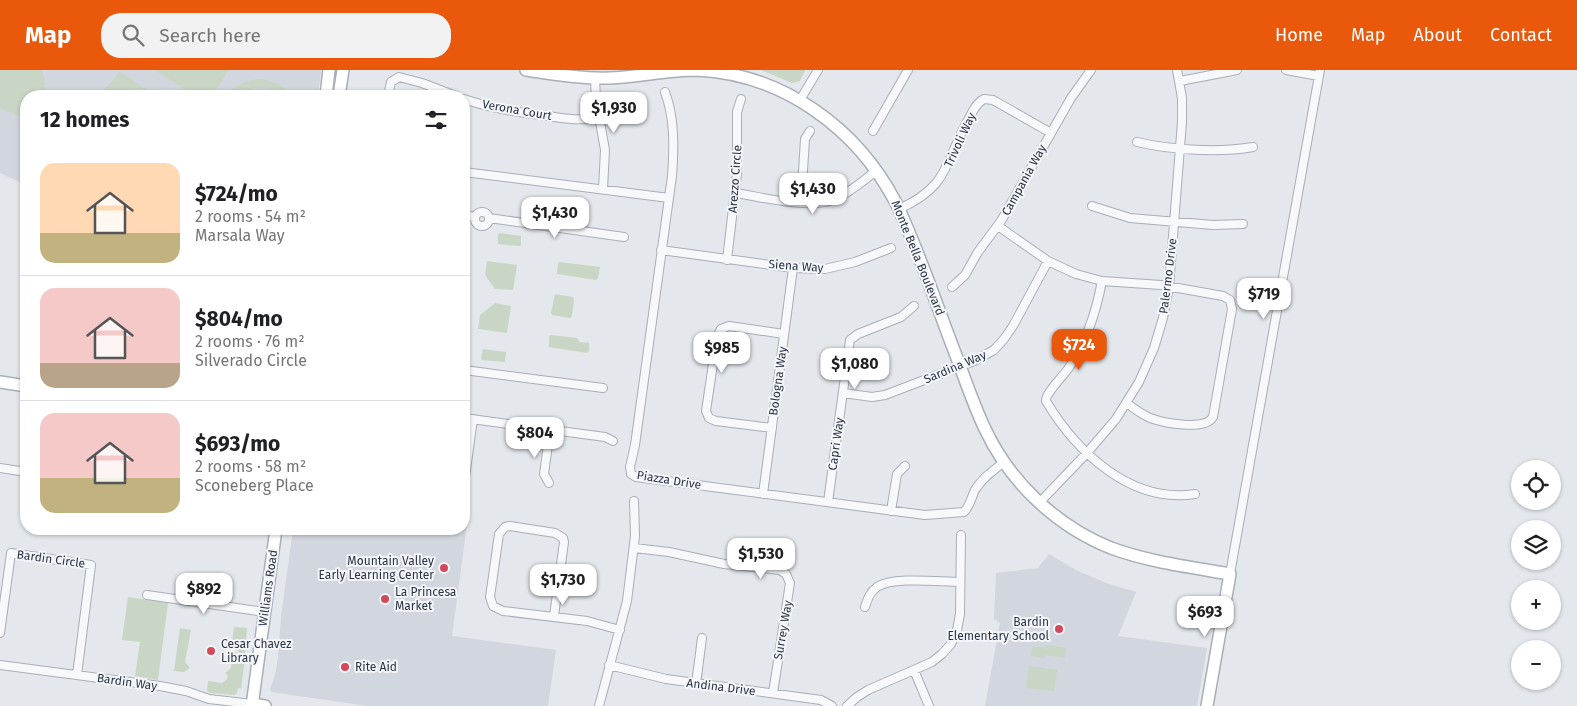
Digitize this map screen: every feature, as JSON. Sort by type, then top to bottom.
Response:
[{"type":"street","points":[[327,90],[329,70]]},
{"type":"street","points":[[340,90],[343,70]]},
{"type":"street","name":"Monte Bella Boulevard","points":[[526,70],[620,77],[676,70],[725,74],[756,81],[800,100],[826,117],[863,152],[877,170],[899,209],[985,429],[1004,462],[1022,485],[1039,503],[1077,531],[1119,551],[1148,559],[1230,574]]},
{"type":"street","points":[[800,100],[818,70]]},
{"type":"street","points":[[873,131],[908,70]]},
{"type":"street","name":"Palermo Drive","points":[[1039,503],[1106,432],[1127,403],[1139,382],[1154,348],[1163,318],[1169,287],[1175,222],[1183,108],[1177,70]]},
{"type":"street","points":[[1180,81],[1237,70]]},
{"type":"street","points":[[1207,706],[1320,73],[1286,70]]},
{"type":"street","name":"Campania Way","points":[[952,286],[962,279],[978,252],[998,226],[1088,71]]},
{"type":"street","points":[[595,74],[596,100],[605,150],[603,189]]},
{"type":"street","points":[[389,90],[391,82],[399,77],[440,90]]},
{"type":"street","name":"Piazza Drive","points":[[665,92],[671,112],[673,149],[635,445],[630,467],[631,474],[636,477],[925,515],[964,512],[969,507],[972,496],[980,483],[1004,462]]},
{"type":"street","name":"Trivoli Way","points":[[899,209],[924,195],[938,182],[948,167],[961,132],[978,103],[984,99],[993,100],[1051,133]]},
{"type":"street","name":"Arezzo Circle","points":[[727,260],[738,157],[737,112],[741,100]]},
{"type":"street","name":"Verona Court","points":[[470,101],[493,107],[574,120],[600,118]]},
{"type":"street","points":[[800,203],[806,139],[810,131]]},
{"type":"street","points":[[1138,142],[1180,148],[1226,150],[1254,147]]},
{"type":"street","points":[[735,193],[800,203],[816,203],[834,199],[877,170]]},
{"type":"street","points":[[470,173],[668,198]]},
{"type":"street","points":[[1092,206],[1123,217],[1213,225],[1242,224]]},
{"type":"street","points":[[470,216],[475,217],[477,213],[482,211],[489,218],[624,237]]},
{"type":"street","points":[[998,226],[1048,261],[1076,274],[1102,281],[1169,287],[1228,298],[1232,305],[1211,421],[1205,424],[1168,423],[1149,417],[1127,403]]},
{"type":"street","name":"Siena Way","points":[[661,250],[727,260],[825,270],[840,267],[891,248]]},
{"type":"street","name":"Sardina Way","points":[[843,393],[872,397],[885,395],[988,354],[1004,339],[1048,261]]},
{"type":"street","name":"Bologna Way","points":[[763,494],[794,268]]},
{"type":"street","points":[[1102,281],[1096,308],[1083,342],[1069,367],[1045,398],[1059,423],[1086,454],[1112,473],[1141,487],[1178,496],[1195,494]]},
{"type":"street","name":"Capri Way","points":[[828,502],[850,340],[858,334],[901,317],[914,306]]},
{"type":"street","points":[[772,428],[716,421],[709,418],[706,411],[716,337],[720,329],[729,326],[784,334]]},
{"type":"street","points":[[470,371],[603,388]]},
{"type":"street","points":[[0,382],[20,385]]},
{"type":"street","points":[[470,419],[605,437],[613,441]]},
{"type":"street","points":[[470,441],[473,419]]},
{"type":"street","points":[[549,483],[544,474],[550,430]]},
{"type":"street","points":[[891,512],[897,474],[905,466]]},
{"type":"street","points":[[0,468],[20,471]]},
{"type":"street","points":[[599,706],[627,601],[634,548],[634,501]]},
{"type":"street","points":[[554,616],[564,538],[555,533],[510,526],[503,529],[500,534],[490,597],[491,604],[499,610],[587,621],[620,630]]},
{"type":"street","name":"Williams Road","points":[[252,705],[275,535]]},
{"type":"street","points":[[847,706],[868,690],[937,658],[951,644],[959,621],[962,535]]},
{"type":"street","name":"Surrey Way","points":[[634,548],[669,552],[724,564],[780,570],[786,574],[790,583],[772,693]]},
{"type":"street","name":"Bardin Circle","points":[[0,633],[11,554],[91,565],[77,675]]},
{"type":"street","points":[[865,607],[874,589],[887,582],[899,580],[960,582]]},
{"type":"street","points":[[147,595],[265,612]]},
{"type":"street","points":[[696,684],[702,638]]},
{"type":"street","name":"Bardin Way","points":[[0,665],[160,686],[186,691],[209,699],[252,705]]},
{"type":"street","name":"Andina Drive","points":[[609,665],[696,684],[821,700],[832,706]]},
{"type":"street","points":[[914,670],[929,706]]},
{"type":"street","points":[[252,705],[265,706]]},
{"type":"shaded area","points":[[0,70],[321,70],[319,90],[20,90],[20,182],[0,173]]},
{"type":"shaded area","points":[[292,535],[466,535],[452,636],[556,650],[548,706],[367,706],[271,692],[270,689],[278,657],[281,617]]},
{"type":"shaded area","name":"Bardin Elementary School","points":[[1049,554],[1076,570],[1106,583],[1136,592],[1118,636],[1207,648],[1197,706],[985,706],[1000,623],[994,619],[996,573],[1038,568]]},
{"type":"green space","points":[[0,70],[41,70],[44,76],[45,90],[20,90],[20,116],[0,108]]},
{"type":"green space","points":[[155,70],[229,70],[216,90],[185,90]]},
{"type":"green space","points":[[761,70],[805,70],[800,81],[792,83]]},
{"type":"green space","points":[[119,71],[147,90],[104,90]]},
{"type":"green space","points":[[257,79],[268,81],[286,90],[257,88],[231,90],[248,81]]},
{"type":"green space","points":[[498,234],[521,236],[521,245],[498,244]]},
{"type":"green space","points":[[487,261],[517,265],[513,290],[495,289],[485,275]]},
{"type":"green space","points":[[559,262],[600,267],[598,278],[596,280],[557,274]]},
{"type":"green space","points":[[555,294],[573,297],[572,316],[570,318],[552,315]]},
{"type":"green space","points":[[495,303],[511,306],[507,333],[478,329],[480,315]]},
{"type":"green space","points":[[549,336],[577,338],[580,342],[589,343],[589,351],[587,353],[549,347]]},
{"type":"green space","points":[[483,349],[506,352],[505,362],[482,360]]},
{"type":"green space","points":[[128,597],[168,603],[158,680],[135,676],[140,642],[122,640]]},
{"type":"green space","points":[[234,627],[247,628],[245,656],[241,655],[232,643]]},
{"type":"green space","points":[[180,628],[191,630],[185,662],[190,668],[184,672],[174,671]]},
{"type":"green space","points":[[1045,645],[1066,648],[1065,658],[1045,655],[1045,658],[1031,656],[1033,646],[1045,648]]},
{"type":"green space","points":[[235,651],[240,657],[245,658],[241,689],[238,688],[237,693],[234,695],[210,693],[207,691],[208,681],[222,683],[227,679],[228,676],[225,673],[231,668],[232,661],[228,657]]},
{"type":"green space","points":[[1029,666],[1057,670],[1054,691],[1026,688]]},
{"type":"place","name":"Mountain Valley Early Learning Center","points":[[444,568]]},
{"type":"place","name":"La Princesa Market","points":[[385,599]]},
{"type":"place","name":"Bardin Elementary School","points":[[1059,629]]},
{"type":"place","name":"Cesar Chavez Library","points":[[211,651]]},
{"type":"place","name":"Rite Aid","points":[[345,667]]}]
